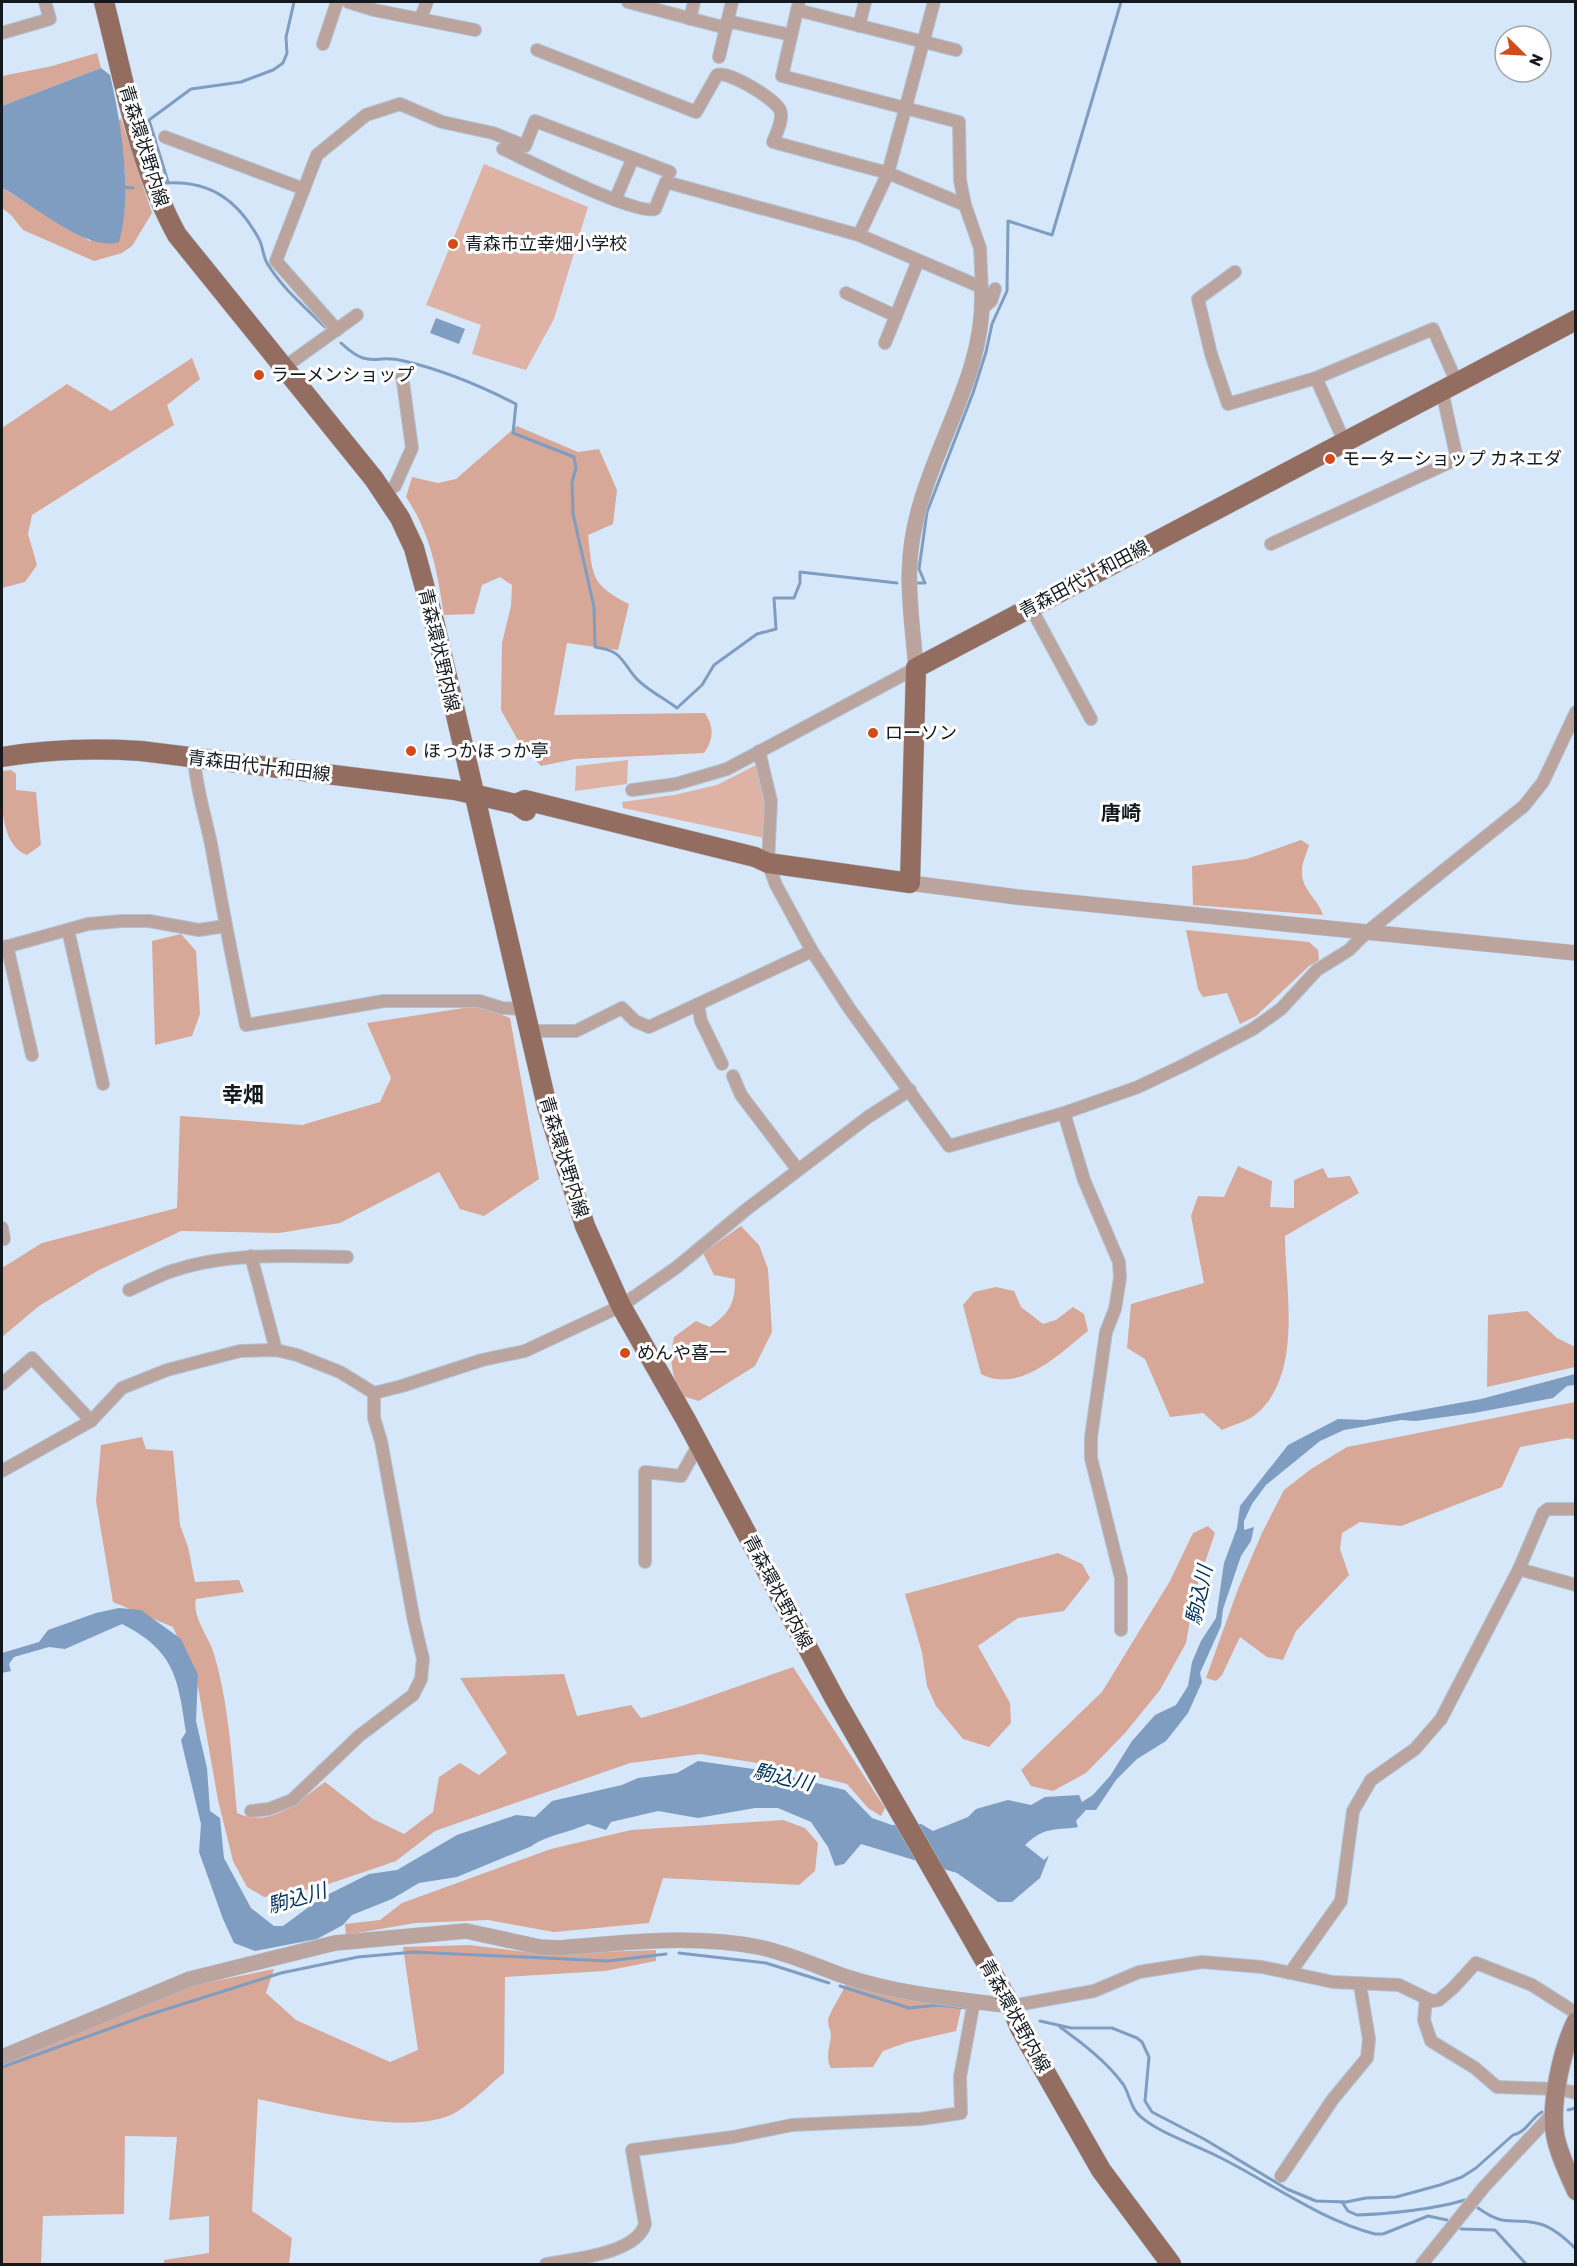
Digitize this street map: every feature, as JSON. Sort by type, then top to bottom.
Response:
[{"type":"main road","name":"青森環状野内線","points":[[104,2],[159,204],[177,235],[383,493],[400,518],[414,548],[547,1106],[585,1226],[621,1306],[699,1444],[835,1699],[897,1804],[1101,2170],[1171,2265]]},
{"type":"main road","name":"青森田代十和田線","points":[[916,668],[1575,320]]},
{"type":"main road","points":[[910,883],[916,668]]},
{"type":"main road","name":"青森田代十和田線","points":[[2,758],[47,749],[89,748],[194,758],[474,794],[516,804],[522,810],[754,864],[765,862],[910,883]]},
{"type":"main road","points":[[1575,2020],[1567,2039],[1567,2091],[1556,2111],[1555,2134],[1575,2191]]},
{"type":"street","points":[[2,33],[50,19],[45,2]]},
{"type":"street","points":[[323,44],[338,2]]},
{"type":"street","points":[[348,2],[374,10],[421,17],[475,30]]},
{"type":"street","points":[[421,17],[427,2]]},
{"type":"street","points":[[627,2],[690,20],[791,35]]},
{"type":"street","points":[[690,20],[694,2]]},
{"type":"street","points":[[719,57],[732,2]]},
{"type":"street","points":[[859,26],[865,2]]},
{"type":"street","points":[[860,235],[888,173],[934,2]]},
{"type":"street","points":[[632,790],[676,784],[727,769],[916,668],[908,600],[913,533],[927,483],[973,360],[986,289],[980,248],[965,205],[960,180],[959,122],[782,76],[798,6],[859,26],[956,50]]},
{"type":"street","points":[[537,50],[696,111],[717,75],[725,74],[766,96],[780,109],[781,117],[773,142],[888,173],[965,205]]},
{"type":"street","points":[[337,330],[276,261],[322,150],[366,115],[400,104],[441,122],[493,133],[525,146],[535,121],[670,172]]},
{"type":"street","points":[[165,137],[304,189]]},
{"type":"street","points":[[503,149],[615,200],[649,212],[655,209],[666,182],[860,235],[986,289]]},
{"type":"street","points":[[615,200],[633,158]]},
{"type":"street","points":[[885,343],[918,261]]},
{"type":"street","points":[[1235,272],[1198,299],[1211,354],[1228,404],[1317,378],[1433,329],[1450,387],[1457,459],[1272,544]]},
{"type":"street","points":[[846,293],[896,316]]},
{"type":"street","points":[[283,368],[357,315]]},
{"type":"street","points":[[383,493],[394,486],[412,448],[402,375]]},
{"type":"street","points":[[1317,378],[1344,441]]},
{"type":"street","points":[[1031,608],[1091,719]]},
{"type":"street","points":[[759,751],[771,806],[765,862],[780,894],[812,951],[849,1008],[949,1146],[1064,1113],[1138,1087],[1253,1029],[1281,1009],[1317,970],[1349,950],[1367,932],[1524,806],[1543,782],[1575,712]]},
{"type":"street","points":[[194,758],[199,799],[211,842],[225,926],[246,1025],[384,1000],[479,1001],[502,1008],[524,1009]]},
{"type":"street","points":[[910,883],[1017,897],[1575,953]]},
{"type":"street","points":[[32,1055],[4,947],[88,924],[149,921],[199,930],[225,926]]},
{"type":"street","points":[[68,930],[103,1084]]},
{"type":"street","points":[[530,1031],[576,1031],[622,1008],[635,1021],[649,1027],[812,951]]},
{"type":"street","points":[[698,1004],[701,1021],[722,1064]]},
{"type":"street","points":[[733,1076],[741,1095],[798,1170]]},
{"type":"street","points":[[374,1393],[482,1360],[525,1351],[621,1306],[677,1267],[868,1117],[910,1090]]},
{"type":"street","points":[[1064,1113],[1084,1180],[1119,1262],[1120,1278],[1115,1309],[1106,1332],[1091,1437],[1091,1458],[1121,1578],[1121,1630]]},
{"type":"street","points":[[129,1290],[172,1271],[250,1256],[347,1257]]},
{"type":"street","points":[[250,1256],[276,1350]]},
{"type":"street","points":[[2,1471],[91,1421],[122,1388],[167,1370],[240,1351],[276,1350],[331,1368],[357,1380],[374,1393]]},
{"type":"street","points":[[2,1384],[32,1358],[91,1421]]},
{"type":"street","points":[[251,1811],[269,1809],[292,1800],[359,1736],[413,1695],[421,1678],[423,1659],[381,1441],[374,1418],[374,1393]]},
{"type":"street","points":[[645,1562],[645,1472],[681,1476],[699,1444]]},
{"type":"street","points":[[1290,1973],[1341,1901],[1353,1811],[1358,1799],[1371,1780],[1415,1749],[1441,1719],[1519,1569],[1543,1514],[1548,1509],[1575,1509]]},
{"type":"street","points":[[1519,1569],[1575,1585]]},
{"type":"street","points":[[2,2056],[190,1978],[335,1943],[466,1931],[540,1947],[558,1948],[691,1941],[758,1947],[811,1962],[845,1976],[1011,2006],[1101,1989],[1139,1972],[1202,1962],[1233,1963],[1360,1984],[1399,1985],[1426,1999],[1438,2000],[1476,1963],[1532,1985],[1575,2013]]},
{"type":"street","points":[[1281,2176],[1333,2099],[1367,2058],[1369,2039],[1360,1984]]},
{"type":"street","points":[[1426,1999],[1424,2020],[1431,2041],[1475,2067],[1497,2087],[1567,2091]]},
{"type":"street","points":[[546,2265],[604,2254],[633,2242],[643,2234],[645,2224],[632,2150],[733,2137],[792,2125],[921,2119],[961,2113],[960,2077],[974,2001]]},
{"type":"street","points":[[1422,2265],[1484,2187],[1556,2111]]},
{"type":"shaded area","points":[[97,53],[101,68],[2,106],[2,76],[52,66]]},
{"type":"shaded area","points":[[121,119],[152,213],[132,246],[122,253],[94,261],[23,230],[2,208],[2,188],[90,241],[125,173],[117,121]]},
{"type":"shaded area","points":[[484,164],[588,207],[554,319],[526,370],[472,354],[481,325],[426,305]]},
{"type":"shaded area","points":[[192,358],[200,379],[167,405],[174,425],[32,515],[28,534],[37,565],[25,582],[2,588],[2,428],[67,384],[111,411]]},
{"type":"shaded area","points":[[517,426],[578,452],[599,449],[617,490],[613,524],[588,535],[593,570],[600,584],[629,604],[618,650],[567,643],[554,715],[705,713],[712,733],[710,743],[704,753],[575,759],[541,766],[519,742],[501,710],[502,643],[511,606],[512,585],[500,577],[482,585],[474,614],[444,615],[432,553],[422,525],[406,497],[412,477],[438,483],[456,479]]},
{"type":"shaded area","points":[[628,760],[627,784],[575,791],[576,766]]},
{"type":"shaded area","points":[[756,765],[767,804],[764,838],[623,808],[622,802],[674,795],[717,785]]},
{"type":"shaded area","points":[[11,770],[16,774],[16,790],[36,792],[41,845],[27,855],[18,850],[12,842],[4,820],[2,771]]},
{"type":"shaded area","points":[[1301,840],[1309,845],[1302,866],[1303,879],[1307,890],[1323,915],[1193,905],[1192,866],[1247,859]]},
{"type":"shaded area","points":[[1186,930],[1309,942],[1318,950],[1319,960],[1309,966],[1256,1016],[1240,1024],[1227,993],[1203,997],[1198,989]]},
{"type":"shaded area","points":[[181,934],[196,951],[200,1014],[192,1036],[155,1045],[152,941]]},
{"type":"shaded area","points":[[477,1006],[510,1018],[539,1179],[484,1216],[460,1209],[439,1172],[340,1223],[279,1233],[181,1231],[99,1270],[39,1306],[2,1337],[2,1268],[42,1243],[177,1208],[180,1116],[302,1125],[380,1102],[391,1078],[367,1023]]},
{"type":"shaded area","points":[[1238,1166],[1272,1181],[1270,1207],[1294,1208],[1294,1180],[1323,1168],[1328,1178],[1350,1176],[1359,1193],[1285,1236],[1288,1331],[1286,1355],[1280,1378],[1270,1398],[1255,1415],[1222,1430],[1203,1413],[1170,1417],[1145,1359],[1127,1348],[1131,1304],[1204,1283],[1191,1216],[1198,1196],[1224,1197]]},
{"type":"shaded area","points":[[741,1226],[759,1245],[768,1269],[772,1332],[755,1366],[699,1401],[682,1396],[675,1381],[671,1360],[674,1337],[696,1321],[710,1327],[727,1312],[734,1295],[735,1279],[714,1275],[703,1253]]},
{"type":"shaded area","points":[[996,1287],[1014,1291],[1021,1307],[1043,1324],[1056,1320],[1073,1307],[1084,1314],[1088,1331],[1052,1360],[1024,1375],[1010,1379],[996,1379],[981,1374],[963,1305],[974,1292]]},
{"type":"shaded area","points":[[1527,1311],[1557,1338],[1575,1347],[1575,1367],[1487,1387],[1488,1315]]},
{"type":"shaded area","points":[[1575,1402],[1575,1440],[1568,1438],[1520,1447],[1502,1487],[1401,1526],[1360,1522],[1342,1533],[1340,1549],[1349,1575],[1296,1631],[1283,1660],[1267,1657],[1240,1637],[1222,1675],[1216,1681],[1206,1678],[1238,1589],[1262,1533],[1284,1490],[1311,1469],[1347,1447]]},
{"type":"shaded area","points":[[142,1437],[146,1449],[173,1451],[180,1525],[188,1547],[195,1582],[239,1580],[244,1592],[196,1599],[195,1606],[212,1647],[219,1673],[229,1733],[237,1813],[262,1818],[273,1815],[284,1811],[325,1782],[373,1819],[404,1834],[433,1812],[439,1777],[460,1763],[479,1775],[507,1753],[460,1678],[564,1674],[577,1716],[631,1705],[641,1718],[793,1667],[885,1808],[881,1816],[868,1808],[847,1784],[776,1766],[700,1754],[630,1763],[435,1831],[396,1861],[317,1888],[264,1897],[247,1887],[233,1861],[218,1800],[197,1681],[173,1627],[113,1602],[96,1501],[101,1445]]},
{"type":"shaded area","points":[[1208,1526],[1215,1533],[1195,1592],[1186,1643],[1160,1690],[1125,1733],[1086,1773],[1053,1791],[1031,1786],[1021,1770],[1102,1692],[1170,1581],[1193,1533]]},
{"type":"shaded area","points":[[1058,1553],[1082,1564],[1090,1578],[1064,1611],[1018,1618],[978,1646],[1010,1703],[1011,1723],[989,1747],[963,1739],[936,1706],[927,1686],[922,1652],[905,1594]]},
{"type":"shaded area","points":[[783,1820],[805,1828],[818,1843],[815,1871],[799,1885],[663,1878],[649,1923],[554,1932],[488,1920],[415,1923],[346,1935],[345,1924],[380,1920],[402,1903],[551,1849],[631,1830]]},
{"type":"shaded area","points":[[469,1945],[542,1954],[656,1950],[656,1961],[605,1971],[505,1977],[504,2073],[464,2107],[439,2119],[388,2122],[360,2119],[258,2099],[252,2211],[292,2238],[289,2264],[164,2264],[164,2260],[209,2253],[209,2216],[169,2220],[177,2137],[125,2136],[124,2214],[43,2216],[41,2264],[2,2264],[2,2065],[190,1986],[274,1969],[266,1993],[296,2020],[390,2062],[418,2050],[403,1947]]},
{"type":"shaded area","points":[[846,1983],[962,2005],[956,2031],[908,2042],[883,2051],[873,2067],[831,2068],[828,2060],[831,2035],[828,2021]]},
{"type":"water","points":[[101,68],[110,75],[121,136],[125,181],[123,224],[119,242],[106,243],[76,234],[2,188],[2,106]]},
{"type":"water","points":[[436,318],[465,329],[459,344],[430,333]]},
{"type":"water","name":"駒込川","points":[[1575,1374],[1575,1385],[1567,1386],[1553,1398],[1474,1413],[1416,1421],[1401,1420],[1344,1430],[1320,1441],[1266,1485],[1252,1504],[1244,1521],[1244,1530],[1254,1527],[1251,1541],[1241,1556],[1223,1609],[1221,1626],[1200,1673],[1202,1682],[1188,1713],[1166,1741],[1137,1759],[1116,1780],[1096,1810],[1086,1810],[1076,1821],[1078,1827],[1044,1832],[1025,1845],[1044,1860],[1049,1855],[1040,1878],[1012,1902],[998,1902],[957,1873],[861,1844],[844,1864],[835,1866],[828,1847],[811,1822],[778,1808],[755,1808],[698,1818],[658,1811],[611,1822],[606,1830],[588,1824],[550,1837],[457,1877],[419,1883],[392,1899],[352,1915],[343,1925],[317,1939],[255,1951],[234,1943],[199,1852],[201,1824],[181,1740],[186,1732],[180,1696],[171,1668],[153,1645],[140,1634],[122,1624],[65,1649],[49,1647],[14,1657],[9,1664],[11,1671],[2,1673],[2,1653],[39,1642],[48,1630],[96,1613],[119,1608],[141,1610],[181,1639],[198,1675],[196,1721],[207,1768],[210,1811],[220,1818],[224,1858],[251,1908],[274,1926],[283,1926],[321,1898],[369,1874],[397,1870],[457,1835],[516,1815],[535,1817],[552,1801],[622,1785],[638,1778],[677,1773],[698,1761],[767,1771],[845,1790],[872,1818],[892,1825],[921,1824],[933,1831],[968,1817],[976,1809],[1008,1800],[1031,1805],[1045,1797],[1079,1795],[1082,1802],[1093,1795],[1110,1776],[1132,1741],[1155,1715],[1176,1705],[1188,1686],[1192,1662],[1201,1641],[1216,1618],[1224,1563],[1237,1528],[1240,1506],[1288,1445],[1338,1419],[1365,1420],[1481,1399]]},
{"type":"waterway","points":[[168,182],[149,120],[191,89],[241,82],[273,70],[283,63],[287,53],[286,37],[294,2]]},
{"type":"waterway","points":[[915,583],[925,583],[919,569],[927,512],[973,393],[992,324],[1007,291],[1008,221],[1052,235],[1121,2]]},
{"type":"waterway","points":[[165,183],[181,183],[210,189],[233,204],[252,227],[273,272],[294,297],[325,327]]},
{"type":"waterway","points":[[121,187],[133,188]]},
{"type":"waterway","points":[[341,343],[366,359],[394,359],[419,365],[461,379],[503,397],[516,404],[513,433],[574,457],[576,468],[572,482],[573,514],[594,607],[595,647],[616,654],[639,681],[677,708],[702,685],[714,665],[757,634],[776,629],[774,598],[794,598],[800,583],[800,572],[897,583]]},
{"type":"waterway","points":[[2,2067],[145,2016],[281,1973],[358,1957],[414,1952],[608,1961],[666,1954]]},
{"type":"waterway","points":[[679,1953],[766,1963],[829,1983]]},
{"type":"waterway","points":[[840,1986],[909,2008],[939,2005],[966,2008]]},
{"type":"waterway","points":[[1040,2021],[1071,2028],[1112,2028],[1137,2038],[1142,2042],[1149,2057],[1145,2101],[1152,2112],[1204,2139],[1287,2189],[1316,2201],[1346,2202],[1366,2198],[1396,2197],[1462,2177],[1476,2168],[1513,2135],[1522,2131],[1542,2112]]},
{"type":"waterway","points":[[1060,2027],[1109,2068],[1123,2084],[1135,2110],[1144,2120],[1237,2166],[1314,2210],[1375,2234],[1383,2234],[1428,2216],[1447,2220]]},
{"type":"waterway","points":[[1568,2110],[1576,2108]]},
{"type":"waterway","points":[[1342,2202],[1348,2211],[1357,2215],[1412,2210],[1465,2200]]},
{"type":"waterway","points":[[1478,2208],[1501,2220],[1526,2221],[1547,2226],[1576,2249]]},
{"type":"waterway","points":[[1461,2229],[1495,2230],[1526,2264]]},
{"type":"place","name":"青森市立幸畑小学校","points":[[453,244]]},
{"type":"place","name":"ラーメンショップ","points":[[259,375]]},
{"type":"place","name":"モーターショップ カネエダ","points":[[1330,459]]},
{"type":"place","name":"ローソン","points":[[873,733]]},
{"type":"place","name":"ほっかほっか亭","points":[[411,751]]},
{"type":"place","name":"めんや喜一","points":[[625,1353]]},
{"type":"district","name":"唐崎","points":[[1121,813]]},
{"type":"district","name":"幸畑","points":[[243,1095]]}]
